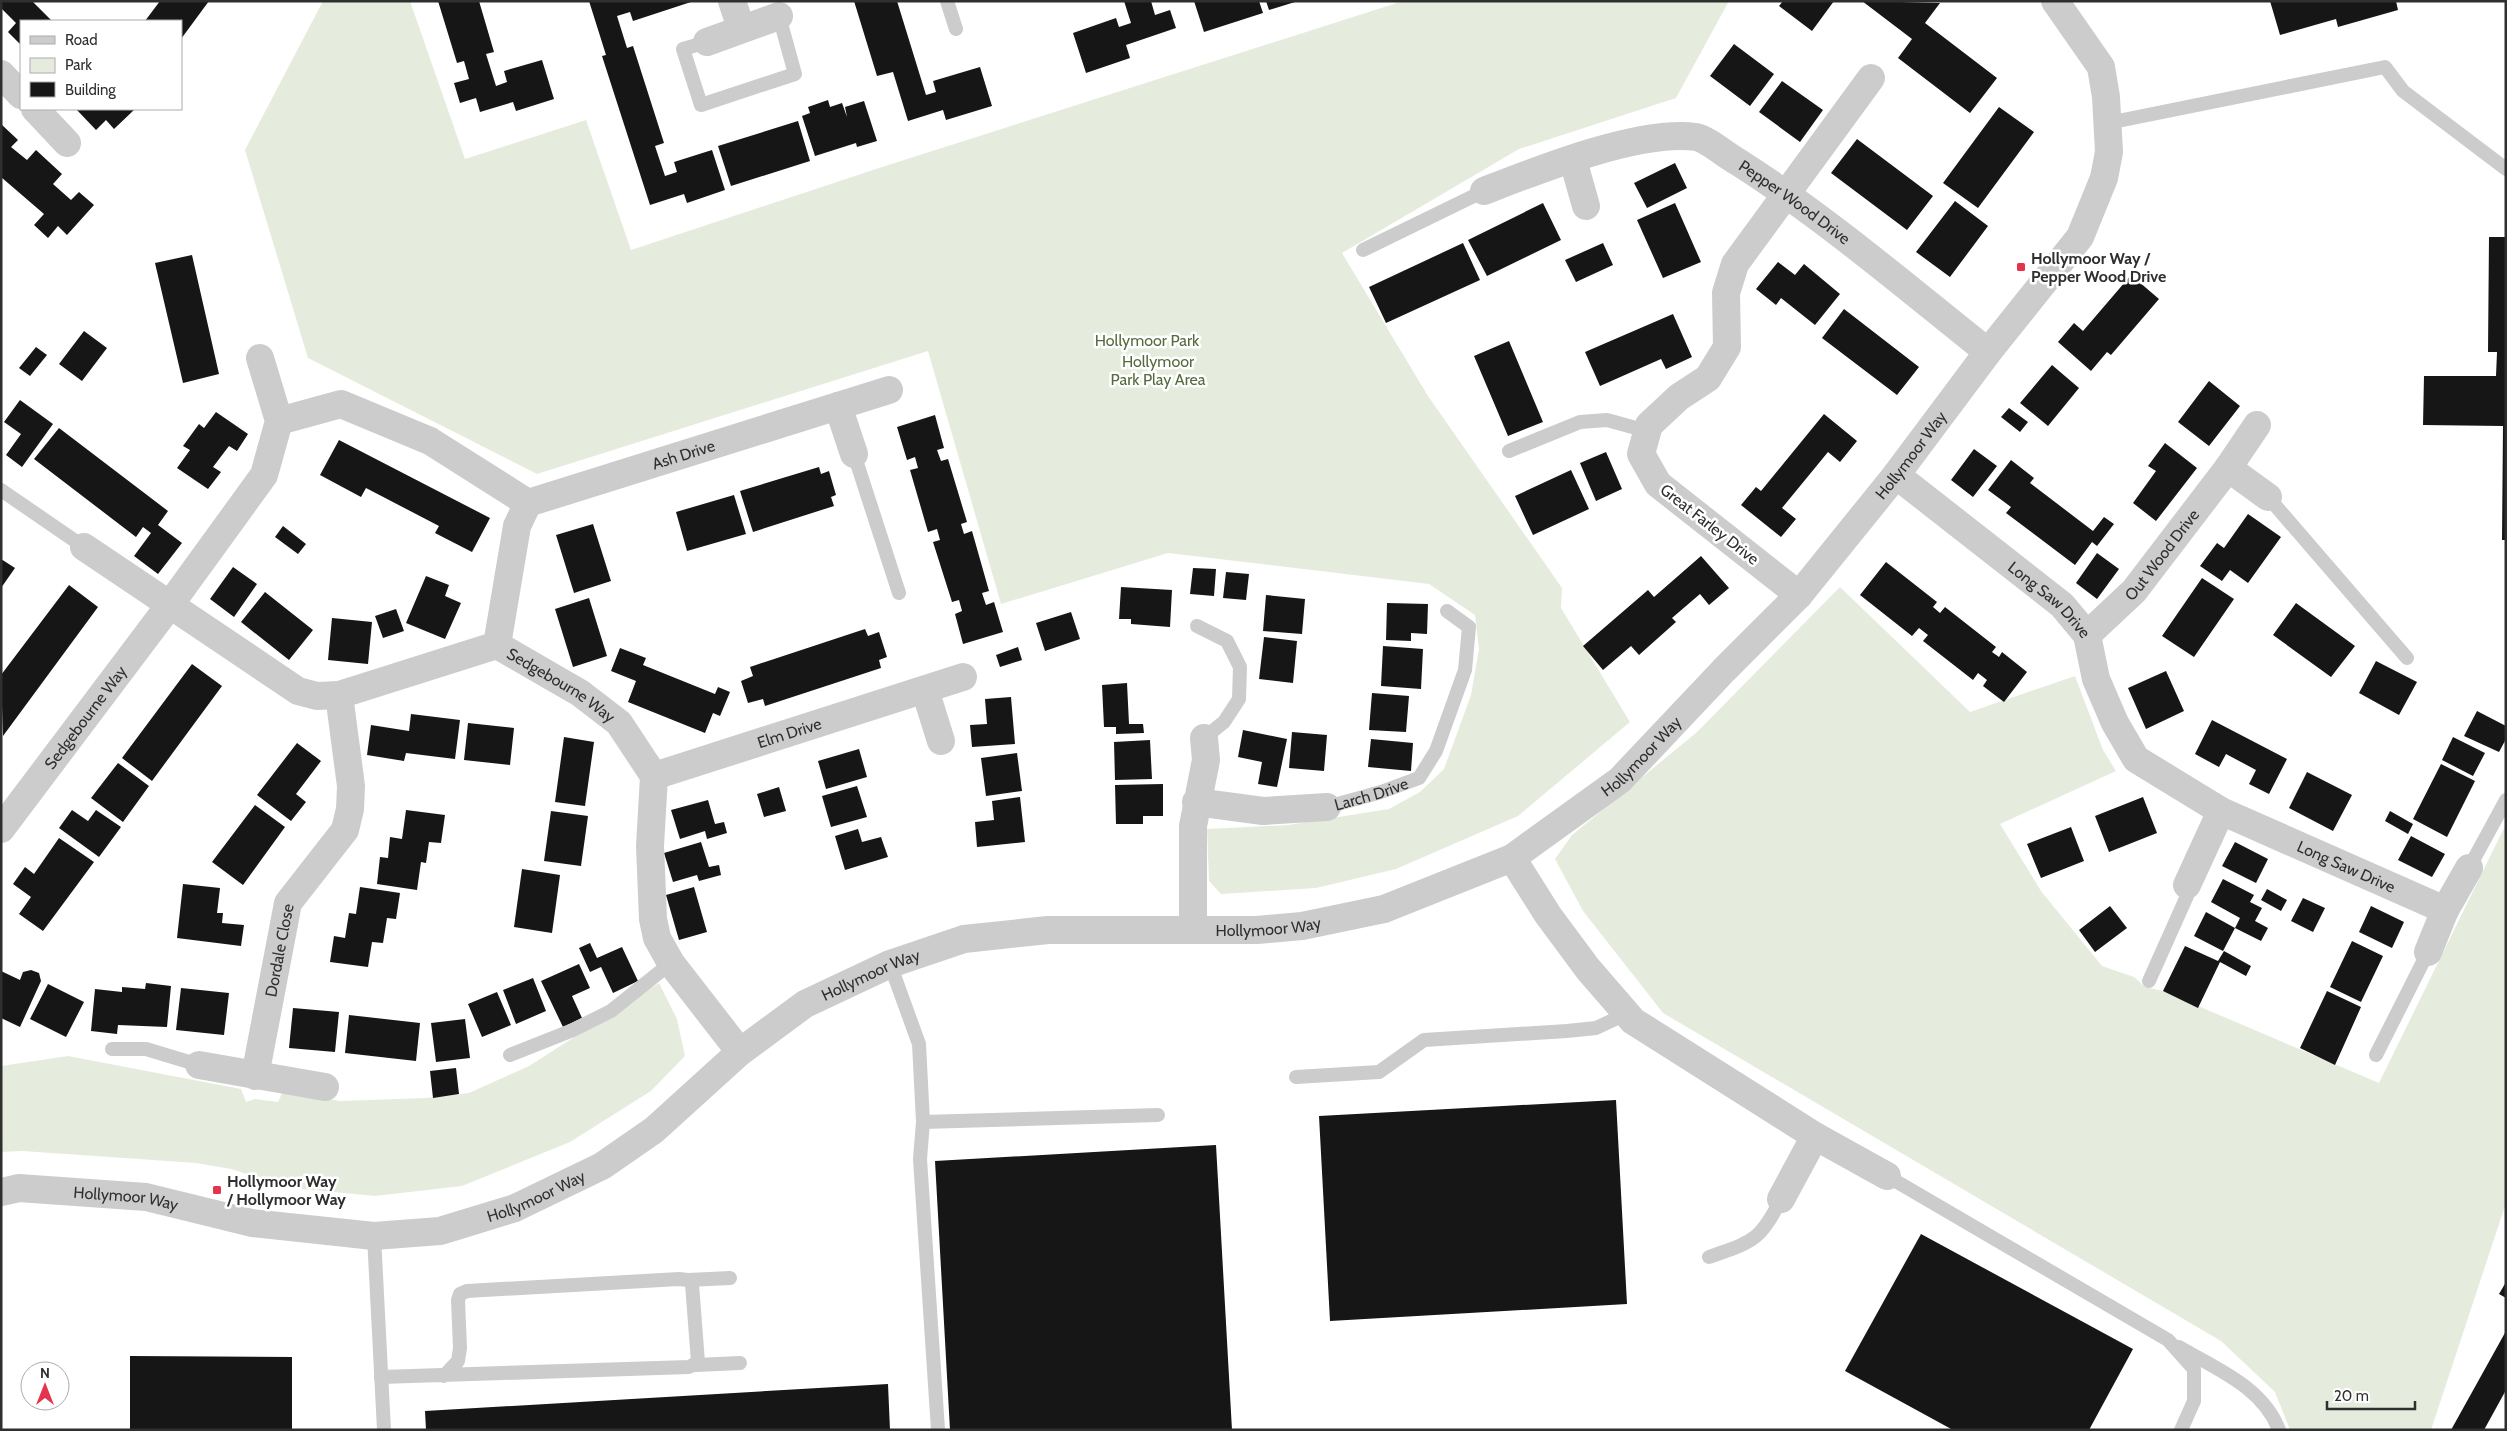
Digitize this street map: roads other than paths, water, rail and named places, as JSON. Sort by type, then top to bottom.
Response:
[{"type":"street","points":[[732,1],[741,28]]},
{"type":"street","name":"Hollymoor Way","points":[[1,1192],[19,1188],[146,1196],[252,1223],[374,1236],[440,1231],[515,1208],[602,1166],[654,1130],[740,1052],[805,1004],[890,964],[964,939],[1048,930],[1257,930],[1302,926],[1348,918],[1384,909],[1512,858],[1620,780],[1799,595],[1896,475],[1988,352],[2080,237],[2104,178],[2109,152],[2106,97],[2101,67],[2055,1]]},
{"type":"street","points":[[707,42],[778,16]]},
{"type":"street","name":"Great Farley Drive","points":[[1799,595],[1658,484],[1641,454],[1649,425],[1679,397],[1708,378],[1727,347],[1726,293],[1735,264],[1870,78]]},
{"type":"street","points":[[36,110],[67,143]]},
{"type":"street","name":"Pepper Wood Drive","points":[[1484,191],[1531,172],[1626,144],[1672,135],[1698,137],[1786,193],[1988,352]]},
{"type":"street","points":[[1573,160],[1586,206]]},
{"type":"street","points":[[260,358],[279,421],[341,404],[430,441],[528,503],[517,526],[497,645]]},
{"type":"street","name":"Ash Drive","points":[[528,503],[889,390]]},
{"type":"street","points":[[838,406],[854,454]]},
{"type":"street","name":"Sedgebourne Way","points":[[1,830],[169,606],[264,475],[279,421]]},
{"type":"street","name":"Out Wood Drive","points":[[2087,634],[2134,591],[2228,468],[2258,425]]},
{"type":"street","points":[[2228,468],[2268,497]]},
{"type":"street","name":"Long Saw Drive","points":[[1896,475],[2062,605],[2087,634],[2096,679],[2115,723],[2136,759],[2220,811],[2445,910]]},
{"type":"street","name":"Sedgebourne Way","points":[[84,547],[298,691],[317,696],[339,695],[497,645],[580,693],[618,723],[654,776]]},
{"type":"street","name":"Elm Drive","points":[[654,776],[964,677]]},
{"type":"street","points":[[925,690],[940,741]]},
{"type":"street","name":"Dordale Close","points":[[254,1076],[288,903],[345,830],[350,809],[351,786],[339,695]]},
{"type":"street","points":[[1193,930],[1191,893],[1196,802],[1206,760],[1204,738]]},
{"type":"street","points":[[654,776],[650,846],[653,920],[657,938],[671,963],[740,1052]]},
{"type":"street","name":"Larch Drive","points":[[1196,802],[1263,811],[1328,807]]},
{"type":"street","points":[[2187,885],[2220,811]]},
{"type":"street","points":[[1512,858],[1548,915],[1588,969],[1632,1021],[1815,1136],[1887,1176]]},
{"type":"street","points":[[2428,952],[2445,910],[2469,868]]},
{"type":"street","points":[[198,1065],[324,1087]]},
{"type":"street","points":[[1780,1200],[1815,1136]]},
{"type":"lane","points":[[947,1],[956,29]]},
{"type":"lane","points":[[707,42],[683,49],[701,105],[795,74],[778,16]]},
{"type":"lane","points":[[2108,123],[2385,67],[2403,91],[2506,168]]},
{"type":"lane","points":[[1363,250],[1484,191]]},
{"type":"lane","points":[[1509,452],[1580,422],[1607,420],[1647,431]]},
{"type":"lane","points":[[854,454],[898,593]]},
{"type":"lane","name":"Sedgebourne Way","points":[[1,490],[84,547]]},
{"type":"lane","points":[[2268,497],[2407,658]]},
{"type":"lane","name":"Larch Drive","points":[[1328,807],[1381,792],[1419,778],[1436,751],[1465,670],[1469,627],[1447,611]]},
{"type":"lane","points":[[1197,626],[1226,641],[1240,667],[1239,699],[1224,722],[1204,738]]},
{"type":"lane","points":[[2469,868],[2506,800]]},
{"type":"lane","points":[[2149,981],[2187,896],[2187,885]]},
{"type":"lane","points":[[2376,1055],[2428,952]]},
{"type":"lane","points":[[510,1055],[573,1030],[611,1012],[671,963]]},
{"type":"lane","points":[[890,964],[919,1044],[923,1122],[920,1158],[938,1430]]},
{"type":"lane","points":[[1296,1077],[1379,1072],[1424,1040],[1567,1032],[1596,1028],[1626,1014]]},
{"type":"lane","points":[[112,1049],[146,1049],[198,1065]]},
{"type":"lane","points":[[923,1122],[1158,1115]]},
{"type":"lane","points":[[1887,1176],[2250,1388],[2263,1402],[2280,1430]]},
{"type":"lane","points":[[1709,1257],[1753,1241],[1772,1218],[1780,1200]]},
{"type":"lane","points":[[374,1236],[384,1430]]},
{"type":"lane","points":[[444,1376],[458,1361],[460,1348],[458,1300],[460,1294],[467,1290],[730,1278]]},
{"type":"lane","points":[[688,1280],[694,1291],[698,1362],[696,1364]]},
{"type":"lane","points":[[2168,1340],[2194,1369],[2194,1401],[2181,1430]]},
{"type":"lane","points":[[382,1377],[689,1367],[696,1364],[740,1363]]},
{"type":"place","name":"Hollymoor Way / Pepper Wood Drive","points":[[2021,267]]},
{"type":"place","name":"Hollymoor Way / Hollymoor Way","points":[[217,1190]]},
{"type":"park label","name":"Hollymoor Park","points":[[1147,340]]},
{"type":"park label","name":"Hollymoor Park Play Area","points":[[1158,370]]}]
